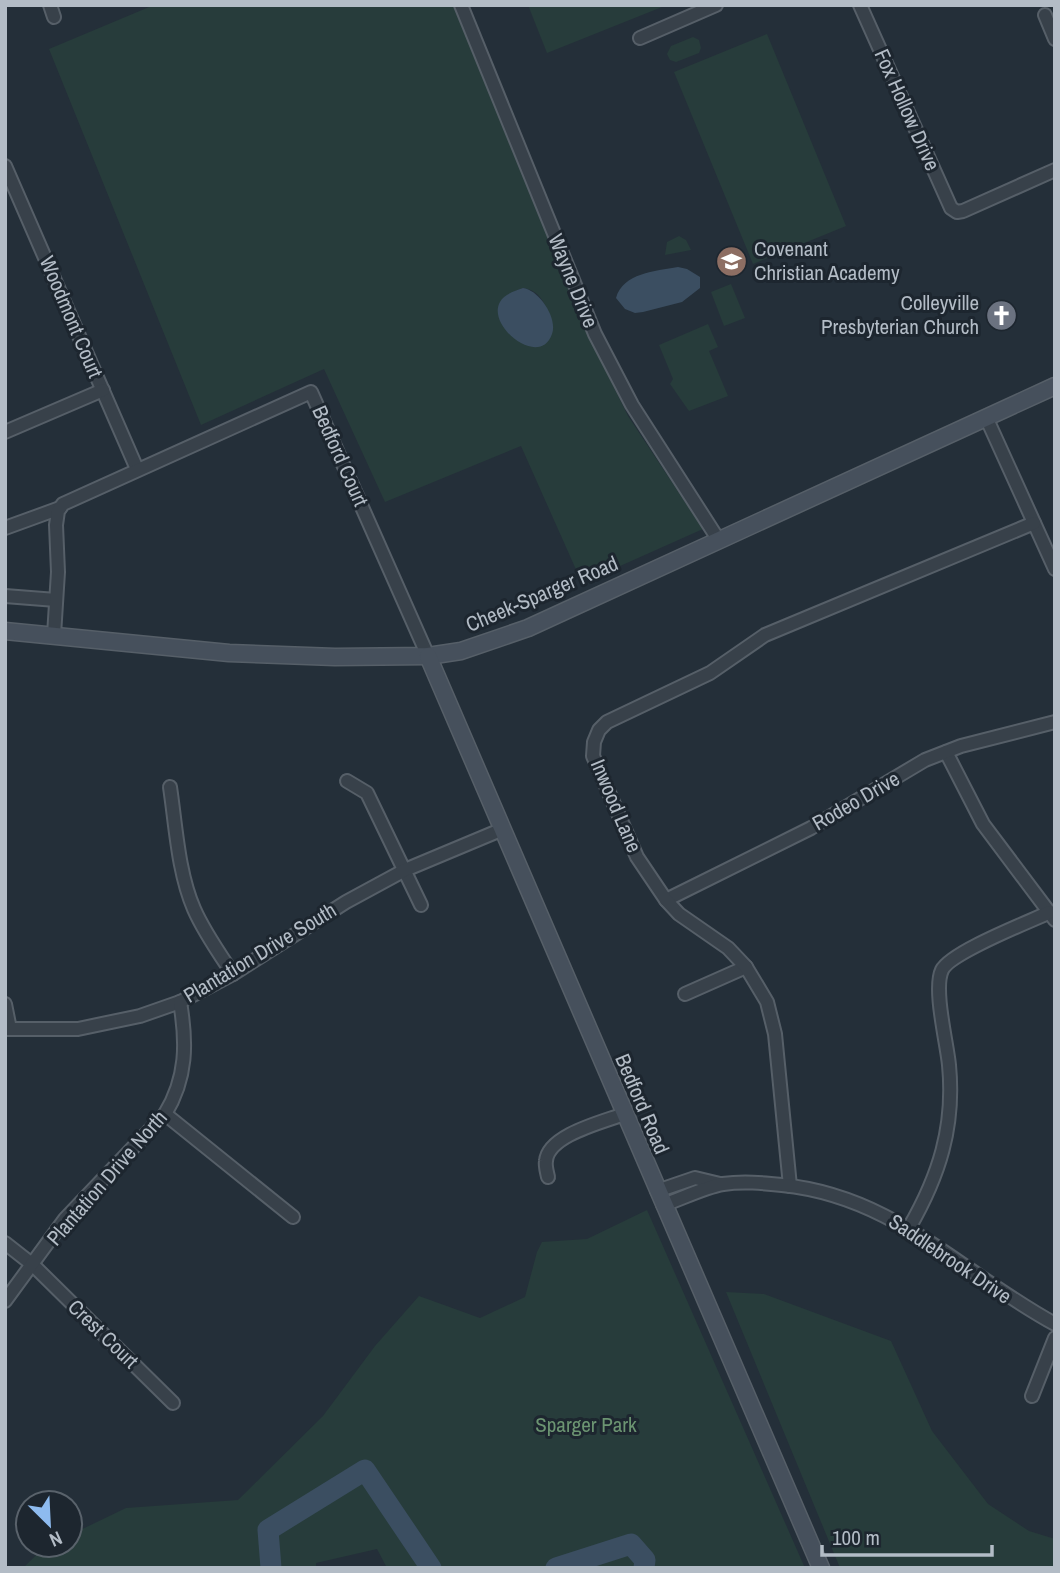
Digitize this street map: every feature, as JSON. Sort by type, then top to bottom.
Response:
[{"type":"main road","name":"Cheek-Sparger Road","points":[[5,631],[229,653],[335,657],[428,656],[461,651],[528,628],[1055,386]]},
{"type":"main road","name":"Bedford Road","points":[[428,656],[821,1568]]},
{"type":"street","name":"Wayne Drive","points":[[461,5],[595,334],[632,405],[718,539]]},
{"type":"street","points":[[640,38],[716,5]]},
{"type":"street","name":"Fox Hollow Drive","points":[[860,5],[951,208],[957,212],[1055,170]]},
{"type":"street","points":[[1045,15],[1055,39]]},
{"type":"street","name":"Woodmont Court","points":[[5,166],[137,469]]},
{"type":"street","points":[[5,432],[103,390]]},
{"type":"street","name":"Bedford Court","points":[[137,469],[311,392],[428,656]]},
{"type":"street","points":[[986,417],[1055,569]]},
{"type":"street","points":[[5,528],[60,508],[78,496],[137,469]]},
{"type":"street","points":[[54,635],[56,525],[60,508]]},
{"type":"street","name":"Inwood Lane","points":[[790,1186],[772,1017],[756,981],[746,967],[728,948],[679,914],[666,900],[637,857],[600,777],[593,756],[594,743],[599,730],[607,722],[710,673],[765,635],[1034,523]]},
{"type":"street","points":[[5,596],[56,600]]},
{"type":"street","name":"Rodeo Drive","points":[[666,900],[811,828],[925,760],[1055,722]]},
{"type":"street","points":[[909,1228],[929,1193],[943,1152],[947,1129],[951,1096],[940,1001],[939,980],[943,969],[967,951],[1052,916],[984,824],[946,752]]},
{"type":"street","points":[[347,781],[366,793],[421,905]]},
{"type":"street","points":[[170,787],[186,884],[193,906],[233,974]]},
{"type":"street","name":"Plantation Drive South","points":[[8,1029],[78,1029],[140,1016],[180,1002],[233,974],[346,902],[405,870],[503,829]]},
{"type":"street","points":[[685,993],[746,967]]},
{"type":"street","name":"Plantation Drive North","points":[[5,1301],[65,1219],[165,1114],[174,1099],[185,1059],[185,1033],[180,1002]]},
{"type":"street","points":[[5,1004],[8,1029]]},
{"type":"street","points":[[165,1114],[293,1217]]},
{"type":"street","points":[[548,1177],[545,1159],[553,1145],[570,1134],[624,1114]]},
{"type":"street","name":"Saddlebrook Drive","points":[[660,1198],[720,1184],[744,1182],[834,1193],[909,1228],[1020,1305],[1055,1324]]},
{"type":"street","name":"Crest Court","points":[[5,1243],[33,1265],[173,1403]]},
{"type":"street","points":[[1032,1395],[1055,1338]]},
{"type":"green space","points":[[154,5],[454,5],[584,326],[628,416],[703,529],[582,583],[521,446],[385,502],[324,369],[201,425],[49,49]],"holes":[[[523,288],[529,289],[542,300],[551,321],[508,332],[500,317],[500,305],[508,295]]]},
{"type":"green space","points":[[528,5],[667,5],[547,53]]},
{"type":"green space","points":[[767,34],[846,226],[753,264],[674,72]]},
{"type":"green space","points":[[693,37],[699,40],[699,53],[676,62],[670,60],[667,54],[671,46]]},
{"type":"green space","points":[[679,236],[686,240],[691,250],[665,255],[667,242]]},
{"type":"green space","points":[[731,284],[745,318],[724,326],[711,292]]},
{"type":"green space","points":[[708,324],[718,347],[709,351],[728,396],[689,411],[670,384],[673,379],[659,345]]},
{"type":"green space","name":"Sparger Park","points":[[647,1210],[805,1568],[387,1568],[377,1549],[316,1563],[316,1568],[23,1568],[33,1559],[84,1559],[84,1528],[126,1508],[238,1500],[323,1416],[375,1346],[419,1296],[480,1318],[525,1297],[542,1242],[587,1239]]},
{"type":"green space","points":[[726,1292],[764,1294],[891,1341],[932,1431],[988,1504],[1029,1531],[1055,1539],[1055,1568],[840,1568]]},
{"type":"water","points":[[678,267],[700,277],[700,288],[682,302],[635,313],[625,309],[616,298],[625,283],[633,278]]},
{"type":"water","points":[[523,288],[541,299],[552,320],[552,334],[546,344],[537,347],[527,346],[507,332],[498,312],[504,297]]},
{"type":"waterway","points":[[271,1568],[268,1530],[365,1470],[431,1568]]},
{"type":"waterway","points":[[556,1568],[631,1544],[645,1560],[644,1568]]},
{"type":"place","name":"Covenant Christian Academy","points":[[731,261]]},
{"type":"place","name":"Colleyville Presbyterian Church","points":[[1002,315]]}]
